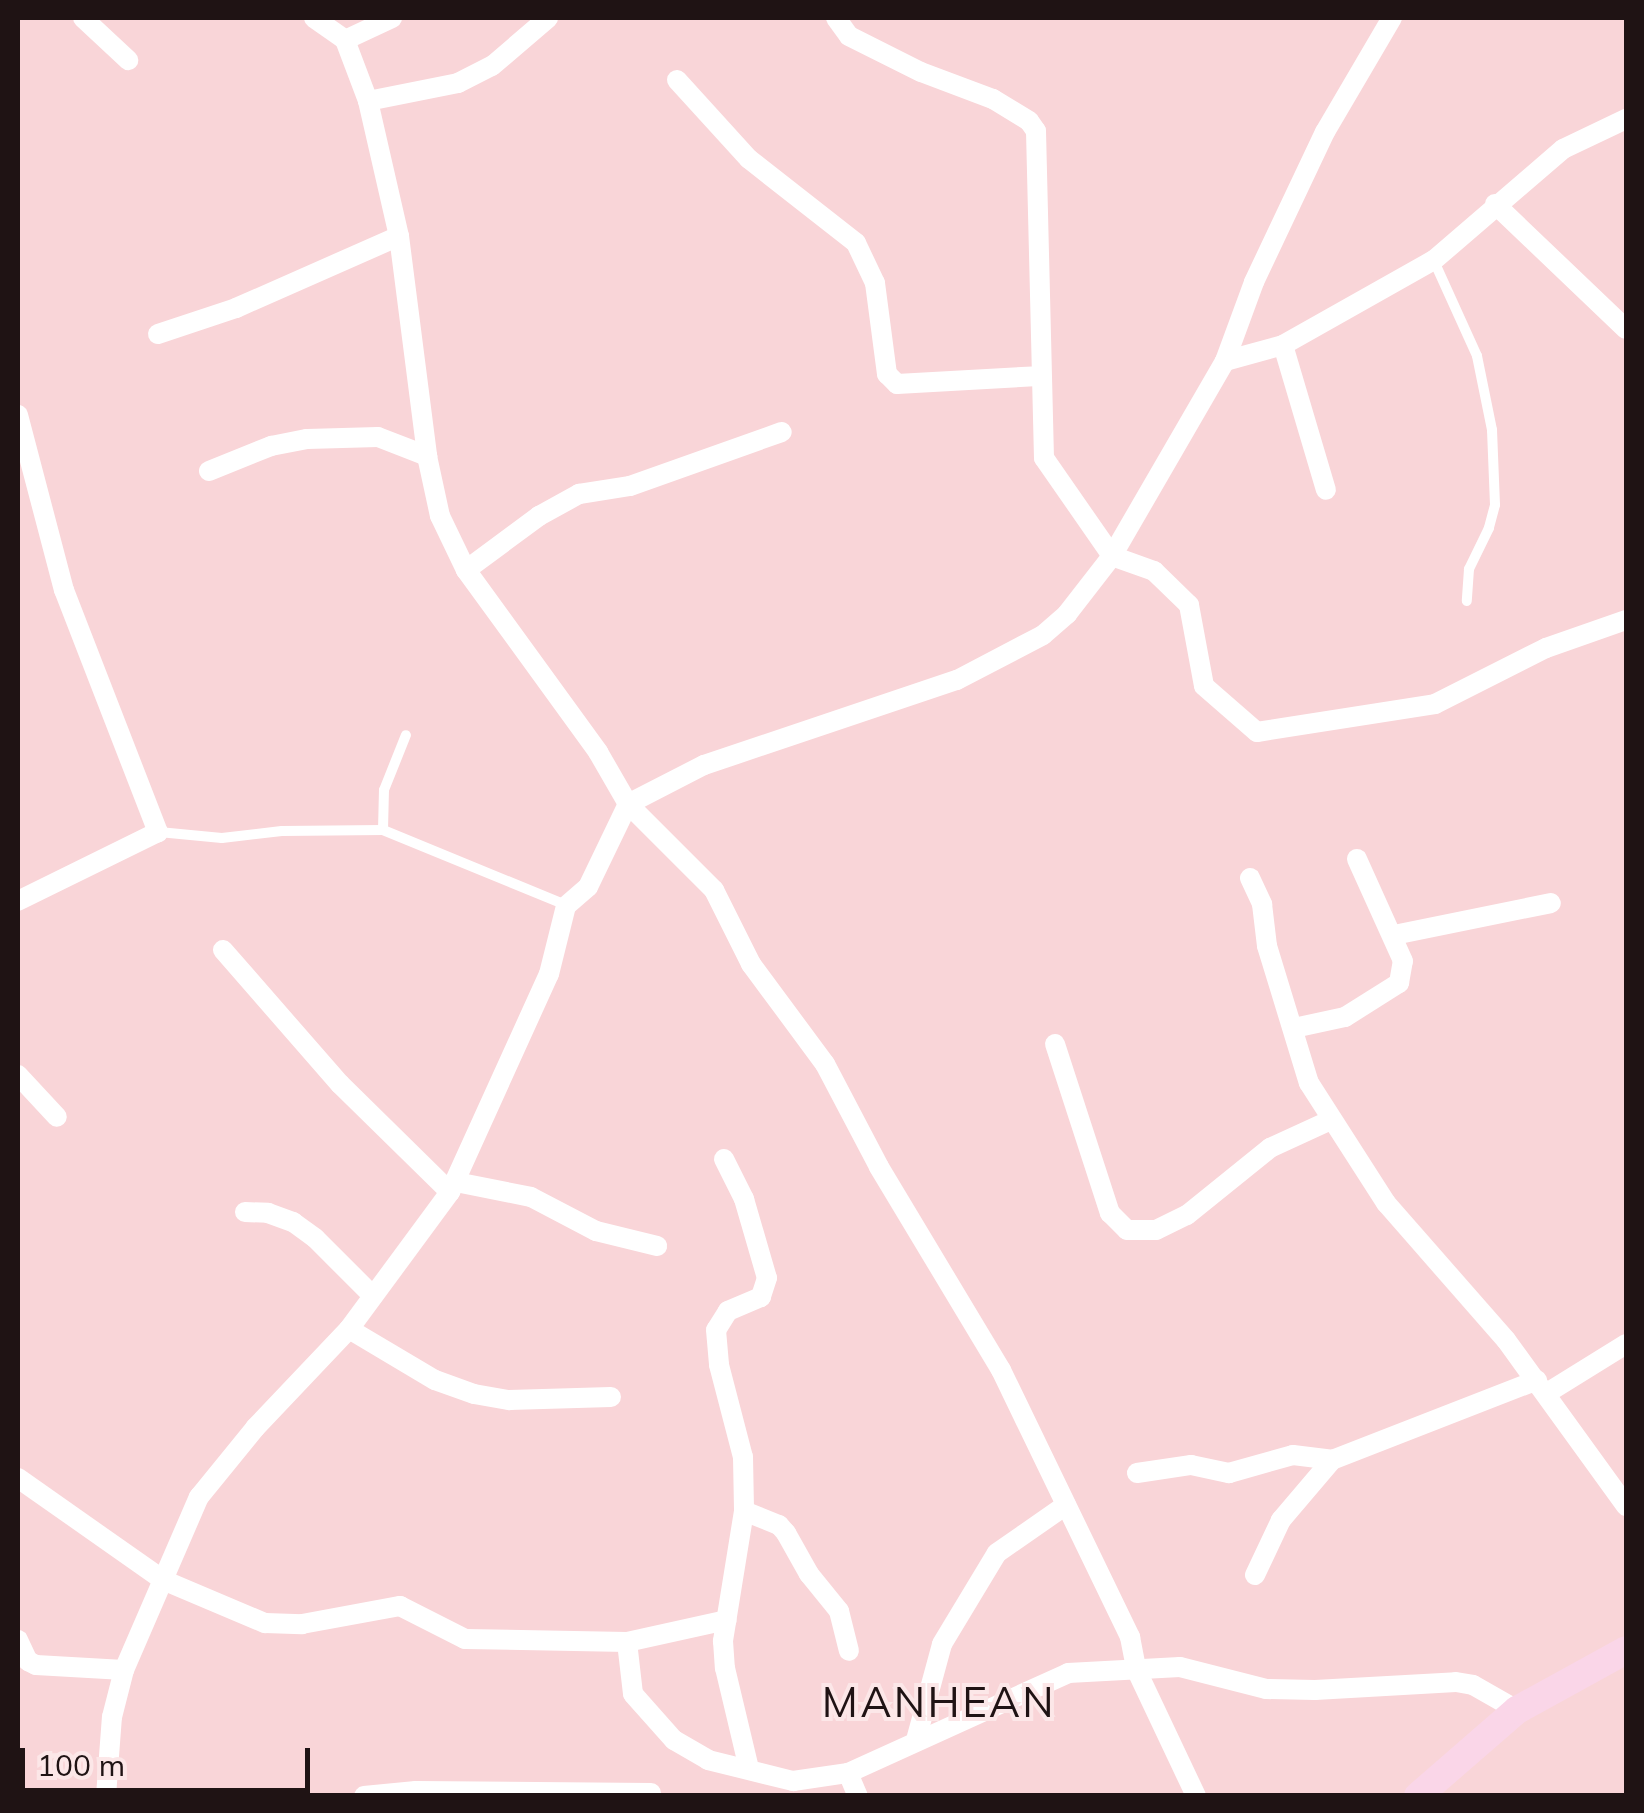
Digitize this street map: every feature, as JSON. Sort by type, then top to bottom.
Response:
[{"type":"street","points":[[83,18],[128,60]]},
{"type":"street","points":[[314,18],[344,40],[368,101],[399,236],[427,456],[440,516],[466,570],[598,752],[628,804],[714,890],[751,964],[825,1064],[879,1168],[1002,1370],[1130,1637],[1136,1669],[1196,1796]]},
{"type":"street","points":[[344,40],[392,18]]},
{"type":"street","points":[[368,101],[458,82],[492,66],[548,18]]},
{"type":"street","points":[[836,18],[849,36],[921,72],[994,99],[1029,120],[1036,130],[1038,376],[1044,458],[1112,556],[1154,571],[1189,604],[1204,686],[1257,732],[1435,704],[1546,648],[1626,620]]},
{"type":"street","points":[[106,1796],[112,1716],[124,1670],[200,1496],[255,1428],[349,1329],[453,1187],[549,974],[566,906],[588,887],[628,804],[704,764],[957,680],[1043,635],[1067,614],[1112,556],[1225,361],[1254,282],[1325,132],[1392,18]]},
{"type":"street","points":[[677,80],[749,158],[856,242],[875,283],[887,374],[897,384],[1038,376]]},
{"type":"street","points":[[1225,361],[1283,346],[1434,260],[1562,149],[1626,119]]},
{"type":"street","points":[[1495,204],[1626,329]]},
{"type":"street","points":[[158,334],[236,308],[399,236]]},
{"type":"street","points":[[1283,346],[1326,490]]},
{"type":"street","points":[[18,414],[64,590],[158,832],[18,901]]},
{"type":"street","points":[[466,570],[538,516],[579,494],[630,486],[782,432]]},
{"type":"street","points":[[208,471],[271,446],[306,439],[378,437],[427,456]]},
{"type":"street","points":[[1294,1028],[1345,1017],[1400,984],[1403,961],[1394,935],[1357,860]]},
{"type":"street","points":[[1250,878],[1262,904],[1268,946],[1309,1082],[1331,1120],[1386,1203],[1542,1386],[1626,1506]]},
{"type":"street","points":[[1394,935],[1551,903]]},
{"type":"street","points":[[223,950],[340,1084],[453,1187],[531,1197],[596,1231],[657,1246]]},
{"type":"street","points":[[1055,1044],[1110,1213],[1127,1230],[1156,1230],[1187,1215],[1270,1148],[1331,1120]]},
{"type":"street","points":[[18,1076],[57,1117]]},
{"type":"street","points":[[724,1159],[744,1198],[767,1278],[761,1297],[728,1311],[716,1330],[719,1365],[743,1456],[744,1511],[727,1620],[725,1668],[750,1769]]},
{"type":"street","points":[[245,1212],[268,1212],[293,1222],[373,1296]]},
{"type":"street","points":[[349,1329],[435,1380],[474,1394],[510,1400],[612,1397]]},
{"type":"street","points":[[1137,1473],[1192,1465],[1229,1472],[1293,1455],[1332,1460],[1542,1386],[1626,1344]]},
{"type":"street","points":[[1255,1575],[1281,1520],[1332,1460]]},
{"type":"street","points":[[18,1478],[163,1580],[266,1623],[302,1624],[381,1606],[400,1606],[465,1639],[627,1642],[727,1620]]},
{"type":"street","points":[[916,1740],[942,1644],[996,1553],[1066,1506]]},
{"type":"street","points":[[744,1511],[779,1525],[786,1533],[809,1574],[839,1611],[849,1651]]},
{"type":"street","points":[[18,1640],[28,1660],[36,1664],[124,1670]]},
{"type":"street","points":[[627,1642],[633,1694],[674,1740],[708,1760],[750,1769],[787,1788],[848,1773],[1068,1673],[1180,1667],[1266,1689],[1456,1682],[1473,1685],[1517,1710]]},
{"type":"street","points":[[1418,1796],[1517,1710],[1626,1650]]},
{"type":"street","points":[[848,1773],[858,1796]]},
{"type":"street","points":[[364,1796],[651,1793]]},
{"type":"lane","points":[[1434,260],[1476,356],[1492,430],[1495,505],[1490,528],[1469,569],[1467,601]]},
{"type":"lane","points":[[382,830],[384,790],[406,735]]},
{"type":"lane","points":[[158,832],[222,838],[282,831],[382,830],[566,906]]},
{"type":"district","name":"MANHEAN","points":[[939,1702]]}]
